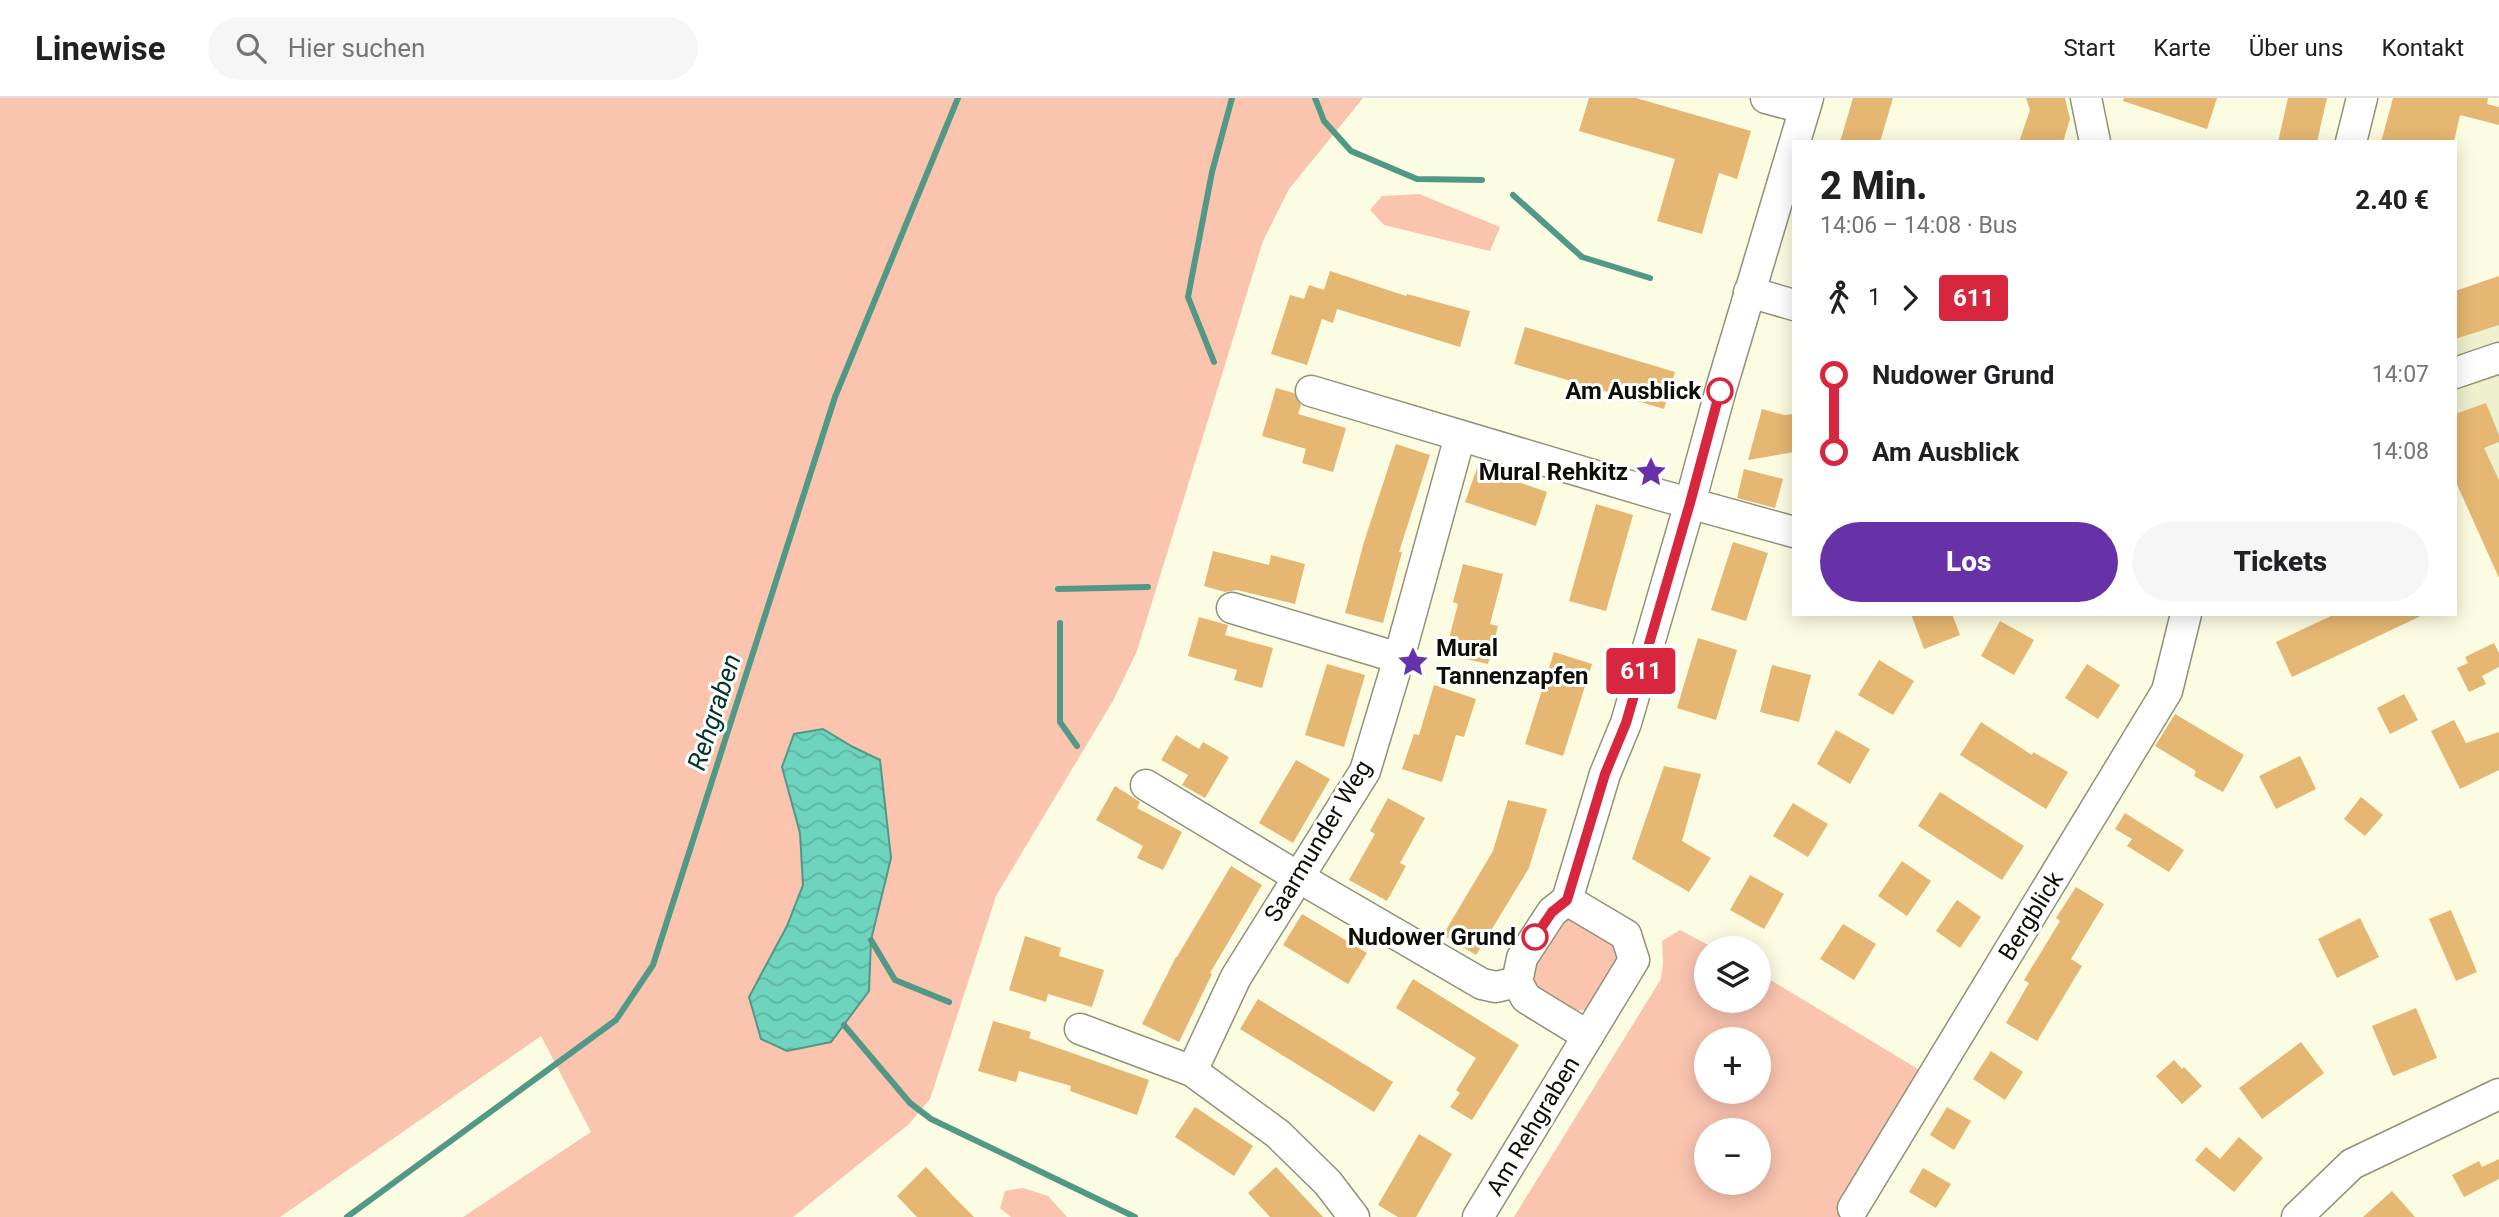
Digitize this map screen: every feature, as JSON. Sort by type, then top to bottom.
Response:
[{"type":"street","points":[[1766,98],[1806,103],[1795,140]]},
{"type":"street","points":[[2086,98],[2098,140]]},
{"type":"street","points":[[2352,140],[2362,98]]},
{"type":"street","points":[[1146,785],[1482,984],[1496,987],[1517,982],[1522,958],[1552,912],[1567,900],[1605,774],[1626,723],[1792,149]]},
{"type":"street","points":[[1749,292],[1792,304]]},
{"type":"street","points":[[2457,372],[2499,358]]},
{"type":"street","points":[[1311,391],[1792,531]]},
{"type":"street","name":"Saarmunder Weg","points":[[1192,1071],[1236,977],[1365,771],[1460,436]]},
{"type":"street","points":[[1232,608],[1399,658]]},
{"type":"street","name":"Bergblick","points":[[1853,1208],[2167,691],[2186,616]]},
{"type":"street","name":"Am Rehgraben","points":[[1478,1217],[1634,960],[1626,935],[1567,900]]},
{"type":"street","name":"Am Rehgraben","points":[[1517,982],[1526,998],[1588,1036]]},
{"type":"street","points":[[1080,1029],[1192,1071],[1278,1134],[1328,1183],[1354,1217]]},
{"type":"street","points":[[2297,1217],[2352,1164],[2499,1094]]},
{"type":"shaded area","points":[[0,98],[1363,98],[1289,189],[1263,241],[1137,651],[1114,699],[996,896],[930,1099],[909,1124],[793,1217],[463,1217],[591,1132],[541,1036],[280,1217],[0,1217]],"holes":[[[853,747],[880,760],[891,858],[871,940],[869,991],[787,926],[803,885],[800,833],[782,767]]]},
{"type":"shaded area","points":[[1419,194],[1500,227],[1490,251],[1384,225],[1370,210],[1382,196]]},
{"type":"shaded area","points":[[2499,288],[2499,547],[2457,463],[2457,301]]},
{"type":"shaded area","points":[[1569,918],[1612,936],[1622,953],[1593,1007],[1585,1010],[1577,1010],[1544,993],[1537,987],[1533,977],[1542,952],[1563,921]]},
{"type":"shaded area","points":[[1680,930],[1694,937],[1694,1013],[1771,1013],[1771,980],[1931,1077],[1853,1208],[1868,1217],[1514,1217],[1661,979],[1662,941]]},
{"type":"shaded area","points":[[1023,1188],[1048,1196],[1067,1217],[1011,1217],[1000,1208],[1005,1191]]},
{"type":"water","points":[[823,729],[880,760],[891,858],[871,940],[869,991],[831,1042],[787,1051],[761,1039],[749,997],[787,926],[803,885],[800,833],[782,767],[794,734]]},
{"type":"building","points":[[1589,98],[1636,98],[1751,131],[1737,179],[1719,173],[1702,234],[1657,221],[1675,159],[1579,131]]},
{"type":"building","points":[[1853,98],[1893,98],[1881,140],[1841,140]]},
{"type":"building","points":[[2026,98],[2065,98],[2070,119],[2064,140],[2020,140],[2030,110]]},
{"type":"building","points":[[2124,98],[2217,98],[2207,129],[2123,101]]},
{"type":"building","points":[[2288,98],[2327,98],[2317,140],[2278,140]]},
{"type":"building","points":[[2393,98],[2488,98],[2487,104],[2499,107],[2499,125],[2460,115],[2454,140],[2382,140]]},
{"type":"building","points":[[1330,271],[1406,296],[1407,294],[1470,311],[1460,347],[1337,309],[1333,323],[1322,319],[1307,365],[1271,354],[1290,295],[1304,299],[1309,285],[1324,290]]},
{"type":"building","points":[[2499,276],[2499,325],[2457,338],[2457,290]]},
{"type":"building","points":[[1525,327],[1675,372],[1664,409],[1514,364]]},
{"type":"building","points":[[1276,388],[1294,393],[1301,405],[1298,414],[1346,428],[1333,472],[1302,463],[1306,449],[1262,436]]},
{"type":"building","points":[[2486,403],[2499,435],[2499,442],[2484,448],[2499,480],[2499,578],[2457,484],[2457,413]]},
{"type":"building","points":[[1762,409],[1784,415],[1792,414],[1792,452],[1748,460]]},
{"type":"building","points":[[1396,444],[1430,455],[1399,552],[1402,552],[1383,623],[1345,613],[1364,542]]},
{"type":"building","points":[[1477,468],[1547,492],[1536,526],[1465,502]]},
{"type":"building","points":[[1744,469],[1783,479],[1775,508],[1737,498]]},
{"type":"building","points":[[1596,504],[1633,515],[1606,611],[1569,601]]},
{"type":"building","points":[[1733,542],[1768,553],[1746,621],[1711,610]]},
{"type":"building","points":[[1213,551],[1269,565],[1271,555],[1305,564],[1295,604],[1237,590],[1225,592],[1204,586]]},
{"type":"building","points":[[1463,564],[1503,574],[1490,624],[1498,626],[1488,664],[1445,654],[1458,604],[1453,602]]},
{"type":"building","points":[[1912,616],[1953,616],[1960,635],[1924,649]]},
{"type":"building","points":[[2331,616],[2421,616],[2292,677],[2276,642]]},
{"type":"building","points":[[1199,617],[1228,625],[1225,635],[1273,648],[1262,688],[1234,680],[1237,670],[1188,656]]},
{"type":"building","points":[[2000,621],[2034,640],[2014,675],[1981,656]]},
{"type":"building","points":[[1698,638],[1737,650],[1716,720],[1677,708]]},
{"type":"building","points":[[2494,643],[2499,653],[2499,667],[2482,676],[2486,684],[2469,692],[2457,668],[2468,663],[2465,657]]},
{"type":"building","points":[[1554,652],[1592,664],[1563,756],[1525,744]]},
{"type":"building","points":[[1879,660],[1914,681],[1893,715],[1858,695]]},
{"type":"building","points":[[1327,664],[1365,675],[1344,747],[1305,735]]},
{"type":"building","points":[[2087,664],[2120,685],[2098,719],[2065,698]]},
{"type":"building","points":[[1772,665],[1811,675],[1799,722],[1760,712]]},
{"type":"building","points":[[1434,685],[1476,699],[1464,737],[1456,735],[1442,782],[1402,769],[1414,734],[1419,735]]},
{"type":"building","points":[[2404,694],[2418,720],[2390,734],[2377,708]]},
{"type":"building","points":[[2175,714],[2244,755],[2223,792],[2194,776],[2196,771],[2155,746]]},
{"type":"building","points":[[2454,720],[2466,743],[2499,732],[2499,770],[2460,789],[2431,731]]},
{"type":"building","points":[[1981,722],[2032,755],[2033,752],[2068,772],[2046,809],[1960,755]]},
{"type":"building","points":[[1836,730],[1870,749],[1850,784],[1817,764]]},
{"type":"building","points":[[1176,735],[1199,749],[1203,742],[1229,757],[1205,798],[1182,785],[1188,775],[1161,760]]},
{"type":"building","points":[[2300,756],[2316,789],[2276,809],[2259,776]]},
{"type":"building","points":[[1296,760],[1330,779],[1293,843],[1259,823]]},
{"type":"building","points":[[1664,766],[1701,774],[1682,841],[1711,858],[1689,892],[1632,859]]},
{"type":"building","points":[[1115,786],[1140,802],[1137,808],[1182,832],[1163,870],[1137,858],[1143,846],[1096,820]]},
{"type":"building","points":[[1940,792],[2024,846],[2002,880],[1918,826]]},
{"type":"building","points":[[2361,797],[2383,815],[2365,836],[2344,819]]},
{"type":"building","points":[[1388,798],[1425,818],[1400,863],[1406,866],[1387,901],[1349,880],[1375,834],[1370,831]]},
{"type":"building","points":[[1508,800],[1547,809],[1529,868],[1476,955],[1443,935],[1493,851]]},
{"type":"building","points":[[1793,803],[1828,824],[1808,857],[1773,836]]},
{"type":"building","points":[[2125,813],[2184,850],[2169,872],[2127,846],[2132,839],[2115,829]]},
{"type":"building","points":[[1902,861],[1931,881],[1907,916],[1878,896]]},
{"type":"building","points":[[1231,866],[1262,885],[1210,973],[1212,974],[1179,1042],[1142,1024],[1176,957]]},
{"type":"building","points":[[1750,875],[1784,894],[1764,929],[1730,910]]},
{"type":"building","points":[[2076,887],[2104,904],[2071,959],[2082,966],[2037,1041],[2006,1023],[2029,983],[2024,980],[2060,921],[2056,918]]},
{"type":"building","points":[[1957,900],[1981,917],[1960,948],[1936,931]]},
{"type":"building","points":[[2451,910],[2477,972],[2456,981],[2429,919]]},
{"type":"building","points":[[1302,914],[1367,953],[1348,984],[1283,945]]},
{"type":"building","points":[[2360,918],[2379,957],[2337,978],[2318,939]]},
{"type":"building","points":[[1843,924],[1876,944],[1854,980],[1820,959]]},
{"type":"building","points":[[1025,936],[1061,948],[1059,956],[1104,970],[1092,1007],[1048,994],[1046,1002],[1009,990]]},
{"type":"building","points":[[1413,979],[1519,1045],[1472,1120],[1450,1107],[1460,1093],[1456,1090],[1476,1058],[1396,1008]]},
{"type":"building","points":[[1258,999],[1393,1082],[1374,1112],[1240,1029]]},
{"type":"building","points":[[2416,1008],[2437,1058],[2393,1076],[2372,1026]]},
{"type":"building","points":[[993,1021],[1031,1032],[1029,1038],[1149,1080],[1137,1115],[1070,1091],[1071,1086],[1019,1071],[1016,1082],[978,1071]]},
{"type":"building","points":[[2301,1042],[2324,1073],[2262,1119],[2239,1088]]},
{"type":"building","points":[[1991,1051],[2023,1072],[2005,1100],[1973,1079]]},
{"type":"building","points":[[2174,1060],[2202,1086],[2182,1104],[2156,1076]]},
{"type":"building","points":[[1195,1107],[1253,1146],[1234,1176],[1175,1137]]},
{"type":"building","points":[[1947,1107],[1971,1121],[1954,1150],[1930,1135]]},
{"type":"building","points":[[1419,1134],[1452,1154],[1416,1217],[1398,1217],[1378,1205]]},
{"type":"building","points":[[2239,1137],[2263,1158],[2234,1192],[2195,1160],[2206,1147],[2220,1159]]},
{"type":"building","points":[[2499,1159],[2499,1179],[2464,1197],[2452,1175],[2479,1161],[2482,1167]]},
{"type":"building","points":[[926,1167],[974,1217],[917,1217],[897,1196]]},
{"type":"building","points":[[1276,1167],[1323,1217],[1270,1217],[1248,1193]]},
{"type":"building","points":[[1923,1168],[1951,1184],[1936,1208],[1909,1192]]},
{"type":"building","points":[[2392,1191],[2415,1217],[2363,1217]]},
{"type":"waterway","name":"Rehgraben","points":[[347,1217],[616,1020],[653,965],[835,397],[958,98]]},
{"type":"waterway","points":[[1214,362],[1188,297],[1212,172],[1232,98]]},
{"type":"waterway","points":[[1315,98],[1324,121],[1351,151],[1417,179],[1482,180]]},
{"type":"waterway","points":[[1513,195],[1582,257],[1650,278]]},
{"type":"waterway","points":[[1058,589],[1148,587]]},
{"type":"waterway","points":[[1060,623],[1060,722],[1077,746]]},
{"type":"waterway","points":[[871,940],[895,980],[949,1002]]},
{"type":"waterway","points":[[844,1025],[910,1103],[931,1119],[1135,1217]]},
{"type":"bus line","name":"611","points":[[1535,937],[1552,912],[1567,900],[1605,774],[1626,723],[1720,391]]},
{"type":"place","name":"Am Ausblick","points":[[1720,391]]},
{"type":"place","name":"Mural Rehkitz","points":[[1651,472]]},
{"type":"place","name":"Mural Tannenzapfen","points":[[1413,662]]},
{"type":"place","name":"Nudower Grund","points":[[1535,937]]}]
